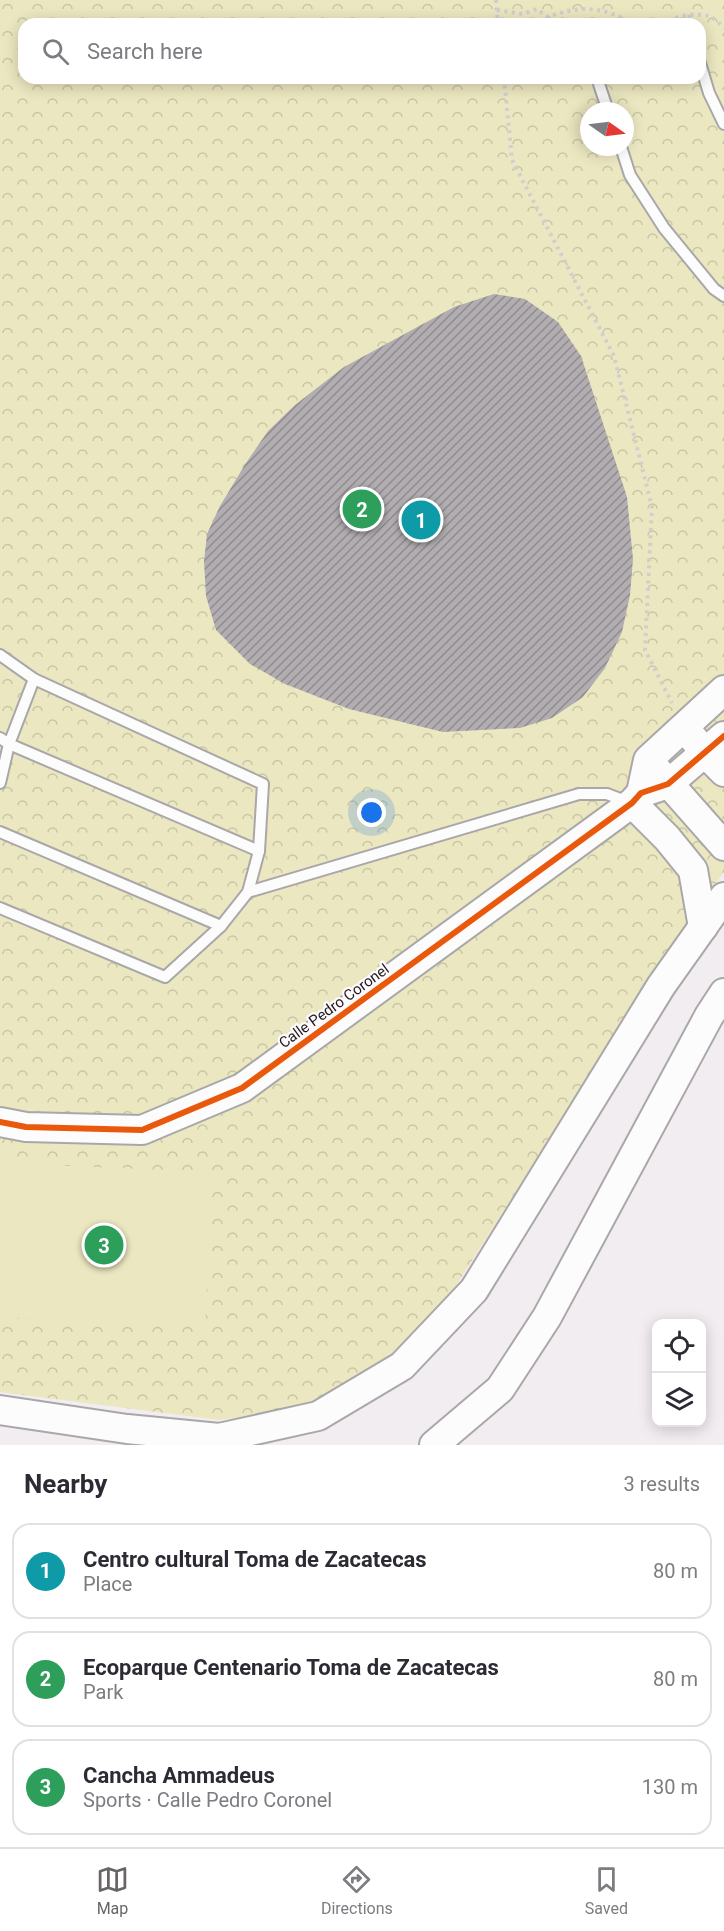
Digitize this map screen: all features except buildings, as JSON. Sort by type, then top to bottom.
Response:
[{"type":"main road","points":[[702,927],[693,870],[636,798],[648,760],[724,690]]},
{"type":"main road","points":[[668,784],[718,754],[684,725]]},
{"type":"main road","points":[[648,760],[724,846]]},
{"type":"main road","name":"Calle Pedro Coronel","points":[[0,1122],[27,1127],[142,1130],[242,1088],[636,798],[668,784]]},
{"type":"main road","points":[[0,1410],[127,1429],[219,1438],[318,1416],[402,1366],[474,1290],[661,986],[724,897]]},
{"type":"main road","points":[[434,1445],[500,1389],[547,1317],[709,1016],[724,993]]},
{"type":"lane","points":[[706,83],[724,124]]},
{"type":"lane","points":[[599,84],[605,102]]},
{"type":"lane","points":[[624,156],[630,175],[664,228],[714,289],[724,296]]},
{"type":"lane","points":[[0,655],[34,678],[264,783],[260,851],[248,892],[221,926],[165,977],[0,908]]},
{"type":"lane","points":[[0,783],[5,741],[34,678]]},
{"type":"lane","points":[[5,741],[260,851]]},
{"type":"lane","points":[[248,892],[579,794],[607,794],[636,798]]},
{"type":"lane","points":[[0,832],[221,926]]},
{"type":"path","points":[[496,0],[498,18]]},
{"type":"path","points":[[497,10],[523,14],[537,9],[548,17],[566,10],[582,8],[604,11],[620,18]]},
{"type":"path","points":[[678,18],[689,15],[712,17],[724,28]]},
{"type":"path","points":[[505,84],[512,160],[614,356],[652,507],[645,650],[684,725]]},
{"type":"green space","points":[[0,0],[724,0],[724,872],[685,927],[455,1287],[406,1343],[365,1375],[323,1399],[272,1414],[219,1420],[0,1392]]},
{"type":"green space","points":[[0,1163],[212,1172],[205,1326],[0,1317]]},
{"type":"cycle path","points":[[0,1122],[26,1127],[142,1130],[242,1088],[632,803],[641,793],[668,784],[724,736]]},
{"type":"place","name":"Ecoparque Centenario Toma de Zacatecas","points":[[362,509]]},
{"type":"place","name":"Centro cultural Toma de Zacatecas","points":[[421,520]]},
{"type":"place","name":"Cancha Ammadeus","points":[[104,1245]]}]
